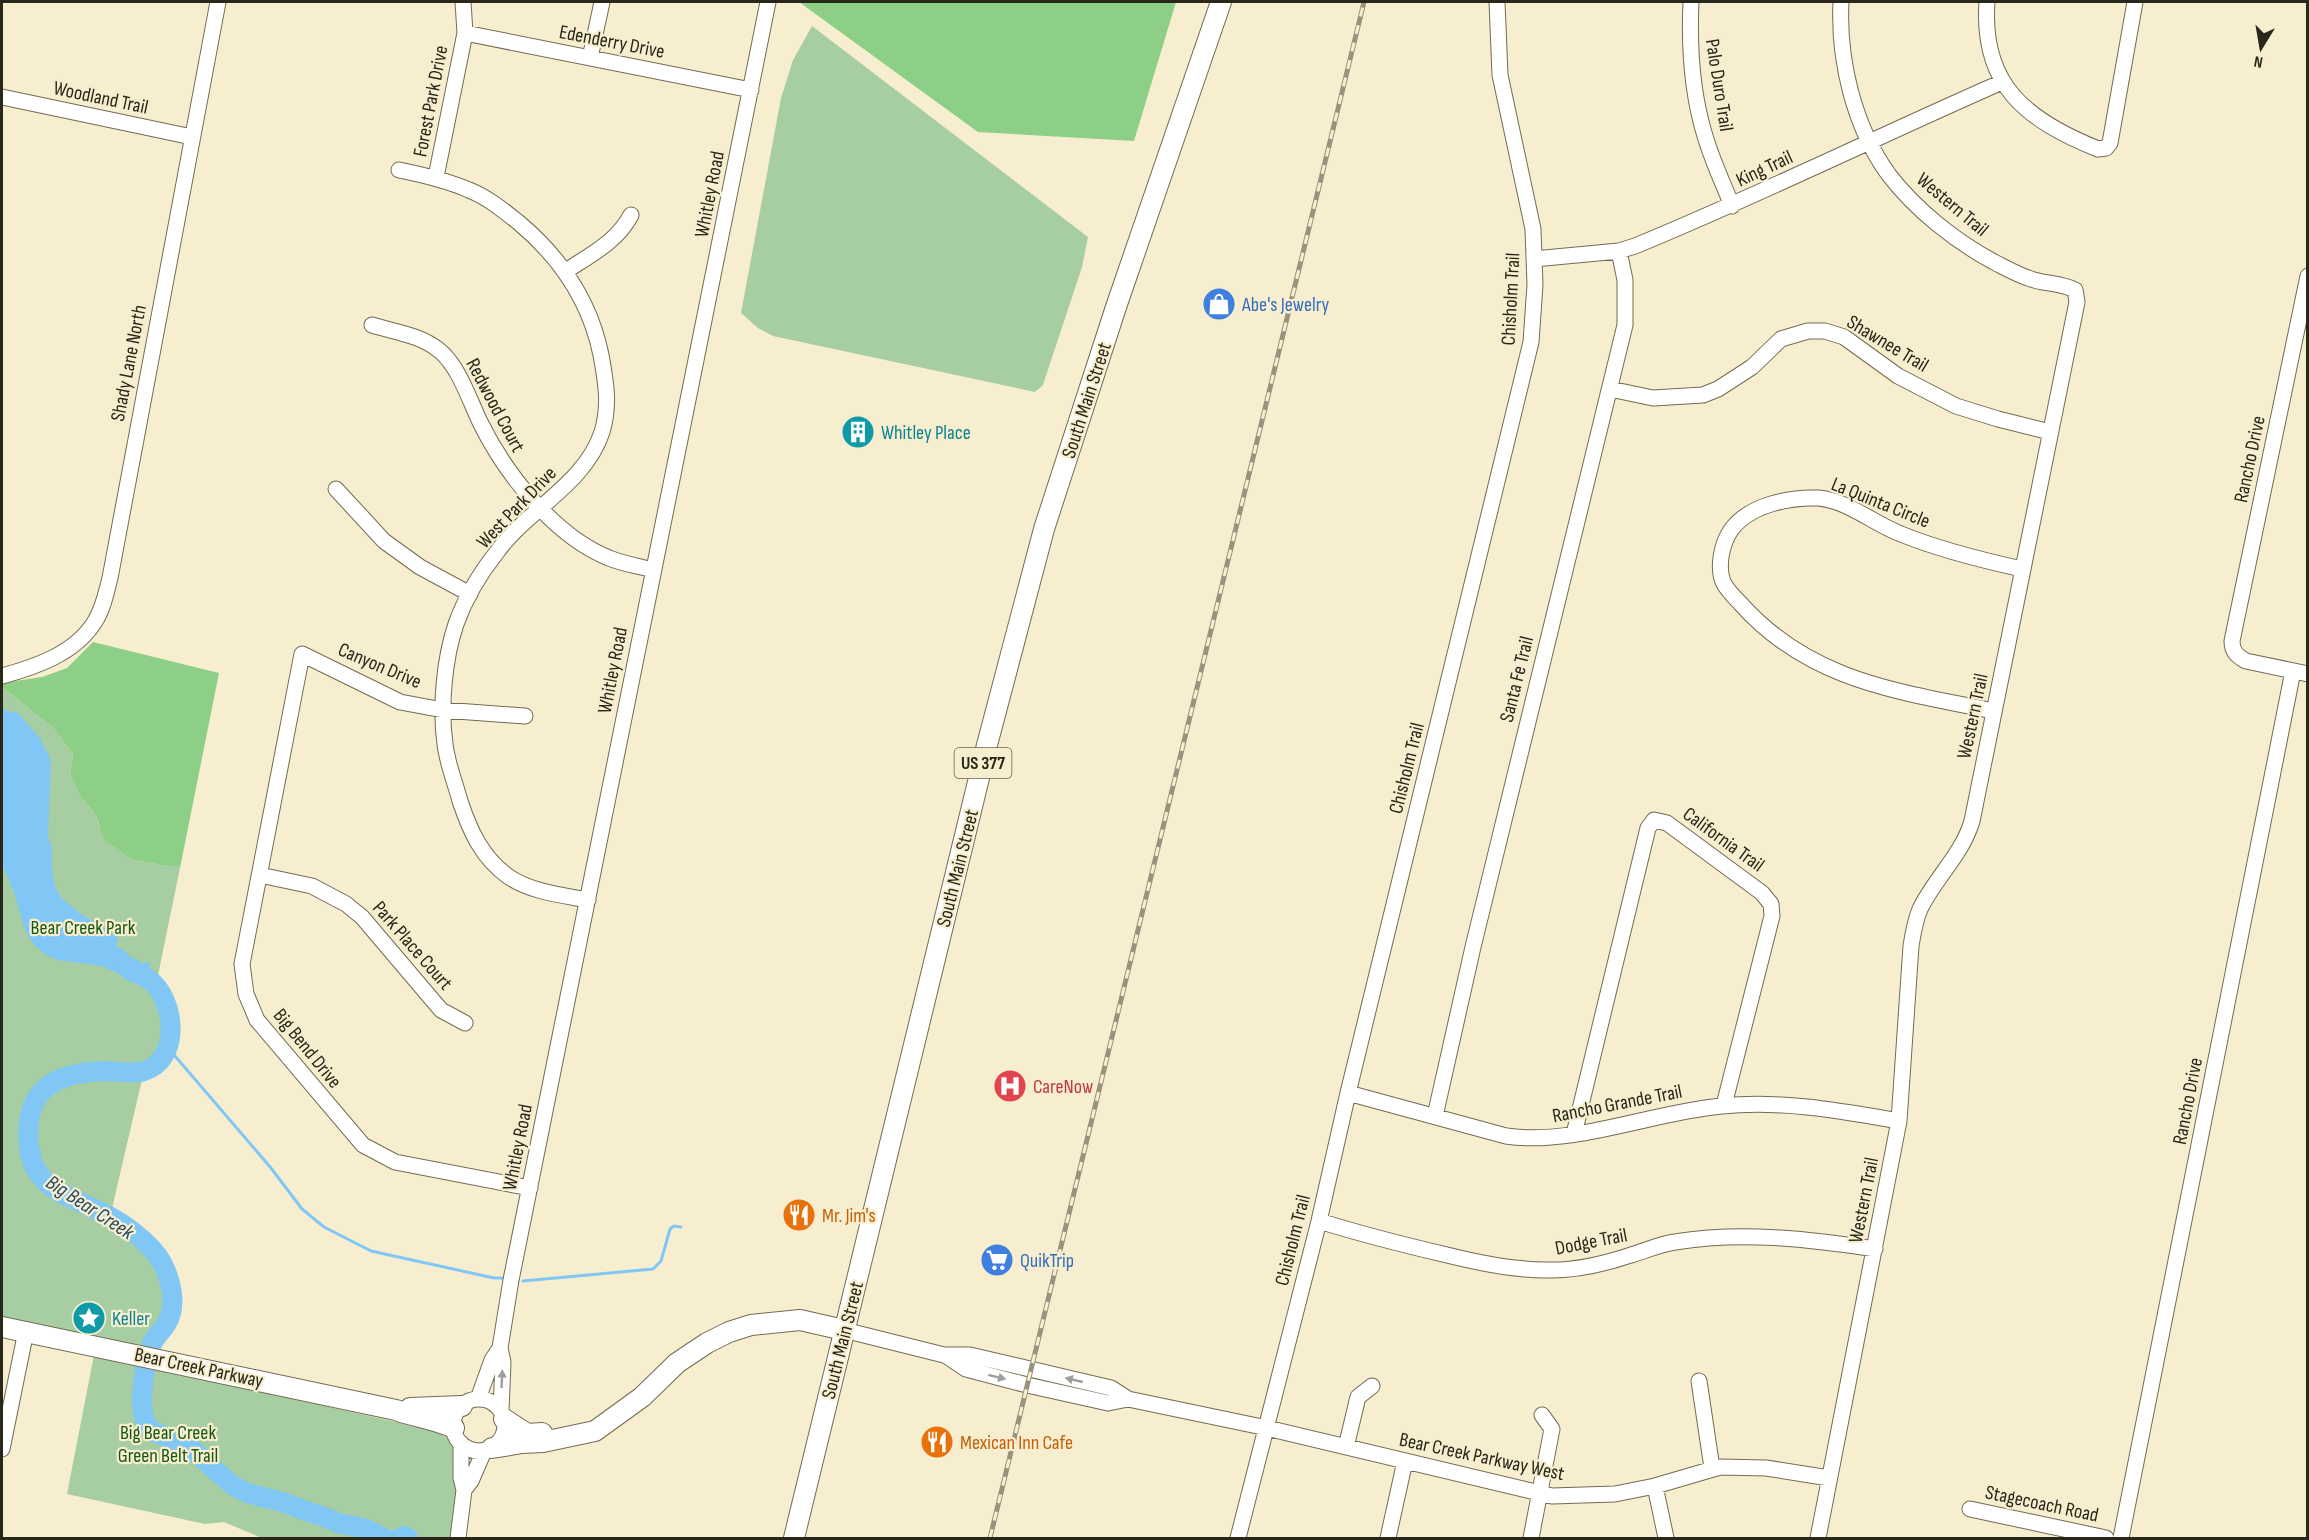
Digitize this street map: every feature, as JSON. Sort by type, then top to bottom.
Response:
[{"type":"main road","name":"South Main Street","points":[[794,1539],[985,756],[1044,529],[1116,307],[1221,2]]},
{"type":"main road","points":[[488,1449],[543,1442],[595,1431],[642,1397],[677,1363],[707,1343],[729,1332],[751,1325],[800,1320],[844,1330]]},
{"type":"main road","name":"Bear Creek Parkway","points":[[2,1327],[139,1354],[396,1410],[438,1421],[457,1436]]},
{"type":"main road","name":"Bear Creek Parkway","points":[[396,1410],[470,1402]]},
{"type":"main road","points":[[502,1415],[527,1434],[554,1433],[592,1422],[606,1422]]},
{"type":"street","name":"Shady Lane North","points":[[2,676],[38,664],[68,649],[82,639],[95,622],[100,610],[110,578],[218,2]]},
{"type":"street","name":"Forest Park Drive","points":[[436,177],[465,33],[463,2]]},
{"type":"street","points":[[590,58],[602,2]]},
{"type":"street","name":"Whitley Road","points":[[502,1415],[503,1362],[500,1348],[530,1188],[768,2]]},
{"type":"street","name":"Chisholm Trail","points":[[1238,1539],[1319,1221],[1348,1093],[1531,342],[1535,285],[1533,229],[1500,75],[1497,2]]},
{"type":"street","name":"Palo Duro Trail","points":[[1691,2],[1692,61],[1696,97],[1705,136],[1732,206]]},
{"type":"street","name":"Western Trail","points":[[1818,1539],[1899,1121],[1914,926],[1921,908],[1959,851],[1969,830],[2077,302],[2075,290],[2065,285],[2021,275],[1993,262],[1959,241],[1920,208],[1889,175],[1869,141],[1846,71],[1840,21],[1841,2]]},
{"type":"street","points":[[1987,2],[1985,27],[1989,49],[1991,59],[2002,82],[2024,107],[2044,123],[2098,149],[2106,148],[2110,142],[2135,2]]},
{"type":"street","name":"Edenderry Drive","points":[[465,33],[751,90]]},
{"type":"street","name":"King Trail","points":[[1534,259],[1619,251],[1732,206],[1869,141],[2002,82]]},
{"type":"street","name":"Woodland Trail","points":[[2,97],[192,137]]},
{"type":"street","name":"West Park Drive","points":[[399,170],[436,177],[472,190],[494,203],[532,233],[566,271],[592,323],[605,379],[607,400],[602,431],[588,459],[573,477],[497,550],[470,594],[456,624],[444,688],[443,710],[445,746],[451,771],[468,823],[479,847],[507,875],[521,884],[588,900]]},
{"type":"street","points":[[566,271],[616,238],[631,215]]},
{"type":"street","name":"Santa Fe Trail","points":[[1435,1116],[1478,924],[1625,325],[1625,280],[1619,251]]},
{"type":"street","name":"Rancho Drive","points":[[2121,1539],[2300,672],[2246,662],[2232,650],[2232,641],[2307,276]]},
{"type":"street","name":"Redwood Court","points":[[372,325],[411,335],[442,352],[453,368],[494,451],[519,487],[554,522],[581,543],[608,558],[653,570]]},
{"type":"street","name":"Shawnee Trail","points":[[1610,389],[1653,399],[1703,394],[1718,389],[1752,367],[1781,339],[1808,331],[1825,332],[1844,337],[1898,376],[1956,406],[2050,432]]},
{"type":"street","points":[[336,489],[384,541],[420,567],[470,594]]},
{"type":"street","name":"La Quinta Circle","points":[[1993,711],[1908,694],[1855,680],[1821,666],[1784,643],[1752,616],[1724,582],[1720,568],[1725,539],[1733,528],[1749,514],[1768,505],[1819,498],[1842,505],[1899,534],[1961,555],[2022,569]]},
{"type":"street","name":"Canyon Drive","points":[[302,654],[400,702],[443,710],[525,716]]},
{"type":"street","name":"Big Bend Drive","points":[[302,654],[243,957],[243,980],[248,1002],[264,1031],[351,1133],[374,1152],[395,1162],[530,1188]]},
{"type":"street","name":"California Trail","points":[[1574,1134],[1627,909],[1648,828],[1654,820],[1667,823],[1762,893],[1771,903],[1772,916],[1724,1105]]},
{"type":"street","name":"Park Place Court","points":[[260,875],[312,886],[346,904],[362,917],[441,1010],[465,1023]]},
{"type":"street","name":"Rancho Grande Trail","points":[[1348,1093],[1506,1136],[1527,1139],[1574,1134],[1724,1105],[1817,1107],[1899,1121]]},
{"type":"street","name":"Dodge Trail","points":[[1319,1221],[1385,1241],[1477,1262],[1548,1271],[1582,1268],[1672,1242],[1716,1236],[1802,1238],[1875,1249]]},
{"type":"street","name":"Bear Creek Parkway West","points":[[844,1330],[944,1355],[970,1355],[1111,1389],[1128,1399],[1267,1428],[1540,1494],[1572,1496],[1615,1494],[1655,1486],[1712,1468],[1766,1468],[1829,1478]]},
{"type":"street","points":[[2,1449],[26,1331]]},
{"type":"street","name":"Whitley Road","points":[[470,1402],[500,1348]]},
{"type":"street","points":[[1699,1381],[1712,1468]]},
{"type":"street","points":[[1346,1447],[1358,1397],[1372,1386]]},
{"type":"street","points":[[458,1539],[464,1490],[457,1436],[457,1412],[470,1402],[495,1404],[502,1415],[503,1436],[488,1449],[464,1490]]},
{"type":"street","points":[[1531,1539],[1552,1429],[1542,1415]]},
{"type":"street","points":[[457,1436],[468,1448],[488,1449]]},
{"type":"street","points":[[1388,1539],[1405,1461]]},
{"type":"street","points":[[1655,1486],[1666,1539]]},
{"type":"street","name":"Stagecoach Road","points":[[1970,1509],[2106,1539]]},
{"type":"green space","points":[[799,2],[1176,2],[1134,141],[978,132]]},
{"type":"green space","points":[[812,26],[1088,237],[1082,267],[1043,385],[1035,392],[773,336],[758,328],[741,313],[781,98],[793,60]]},
{"type":"green space","points":[[93,642],[219,673],[180,868],[133,860],[104,839],[96,815],[80,796],[70,774],[73,754],[53,728],[2,687],[2,683],[42,677],[67,668]]},
{"type":"green space","name":"Bear Creek Park","points":[[2,687],[53,728],[73,754],[70,774],[80,796],[96,815],[99,825],[133,860],[180,868],[156,985],[167,1011],[171,1032],[170,1042],[168,1051],[162,1060],[144,1071],[110,1217],[150,1246],[168,1276],[172,1301],[169,1314],[165,1326],[147,1348],[2,1317]]},
{"type":"green space","name":"Big Bear Creek Green Belt Trail","points":[[94,1355],[433,1430],[451,1440],[454,1452],[458,1501],[454,1538],[262,1538],[224,1522],[205,1524],[67,1494]]},
{"type":"water","points":[[2,708],[9,712],[17,712],[40,738],[51,761],[48,835],[52,846],[52,872],[56,889],[69,904],[116,935],[118,938],[116,946],[127,952],[128,959],[140,964],[150,962],[150,970],[154,973],[143,986],[128,981],[118,973],[101,966],[58,960],[46,955],[34,945],[25,930],[14,892],[2,864]]},
{"type":"waterway","name":"Big Bear Creek","points":[[128,966],[155,985],[167,1007],[170,1032],[163,1056],[155,1065],[144,1071],[135,1073],[88,1072],[57,1080],[37,1098],[31,1111],[28,1127],[29,1147],[33,1162],[39,1174],[48,1184],[58,1192],[109,1216],[132,1231],[159,1257],[168,1275],[172,1295],[170,1315],[151,1346],[144,1374],[142,1407],[146,1424],[154,1432],[187,1445],[229,1483],[242,1490],[339,1523],[366,1529],[384,1538]]},
{"type":"waterway","points":[[169,1049],[271,1168],[302,1209],[324,1227],[371,1251],[494,1278],[504,1278]]},
{"type":"waterway","points":[[523,1281],[653,1269],[661,1261],[670,1229],[674,1226],[681,1227]]},
{"type":"waterway","name":"Big Bear Creek","points":[[399,1538],[404,1536],[408,1538]]},
{"type":"railway","points":[[990,1538],[1364,2]]},
{"type":"place","name":"Abe's Jewelry","points":[[1219,304]]},
{"type":"place","name":"Whitley Place","points":[[858,432]]},
{"type":"place","name":"CareNow","points":[[1010,1086]]},
{"type":"place","name":"Mr. Jim's","points":[[799,1215]]},
{"type":"place","name":"QuikTrip","points":[[997,1260]]},
{"type":"place","name":"Keller","points":[[89,1318]]},
{"type":"place","name":"Mexican Inn Cafe","points":[[937,1442]]}]
